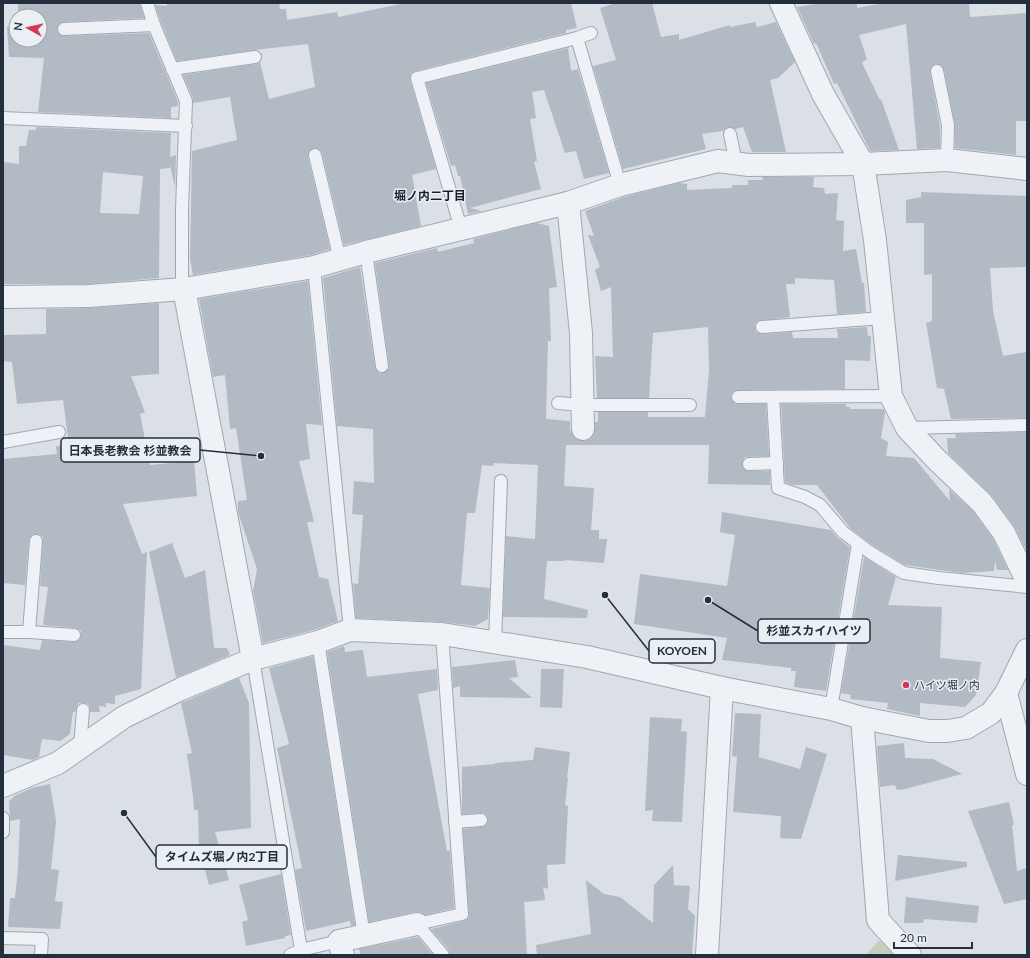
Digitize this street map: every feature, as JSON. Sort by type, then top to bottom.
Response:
[{"type":"street","points":[[781,3],[823,94],[863,164],[875,240],[891,396],[907,428],[936,459],[982,503],[1004,533],[1027,581]]},
{"type":"street","points":[[3,297],[89,296],[184,289],[314,267],[366,252],[568,203],[620,185],[718,162],[749,165],[863,164],[947,160],[1027,169]]},
{"type":"street","points":[[568,203],[581,333],[583,429]]},
{"type":"street","points":[[184,289],[253,659]]},
{"type":"street","points":[[3,786],[58,763],[124,717],[181,689],[253,659],[318,642],[350,630],[442,634],[587,657],[722,688],[831,709],[862,718],[929,731],[947,731],[966,728],[991,713],[1006,693],[1027,650]]},
{"type":"street","points":[[707,955],[722,688]]},
{"type":"street","points":[[1006,693],[1027,774]]},
{"type":"street","points":[[862,718],[878,920],[910,955]]},
{"type":"street","points":[[341,948],[364,936],[417,924]]},
{"type":"lane","points":[[147,3],[154,25],[186,101],[182,209],[182,277],[184,289]]},
{"type":"lane","points":[[64,29],[154,25]]},
{"type":"lane","points":[[461,229],[417,78],[577,38],[591,33]]},
{"type":"lane","points":[[577,38],[620,185]]},
{"type":"lane","points":[[172,69],[255,57]]},
{"type":"lane","points":[[937,70],[948,125],[947,160]]},
{"type":"lane","points":[[3,118],[186,126]]},
{"type":"lane","points":[[730,134],[736,163]]},
{"type":"lane","points":[[315,155],[340,260]]},
{"type":"lane","points":[[366,252],[382,366]]},
{"type":"lane","points":[[314,267],[350,630]]},
{"type":"lane","points":[[762,327],[883,318]]},
{"type":"lane","points":[[738,397],[891,396]]},
{"type":"lane","points":[[773,397],[778,488],[805,497],[820,505],[842,532],[904,573],[1027,588]]},
{"type":"lane","points":[[558,403],[582,405],[690,405]]},
{"type":"lane","points":[[907,428],[1027,425]]},
{"type":"lane","points":[[3,442],[59,432]]},
{"type":"lane","points":[[749,464],[777,463]]},
{"type":"lane","points":[[494,642],[501,481]]},
{"type":"lane","points":[[29,632],[36,541]]},
{"type":"lane","points":[[831,709],[858,544]]},
{"type":"lane","points":[[3,632],[74,635]]},
{"type":"lane","points":[[442,634],[462,914],[417,924],[442,955]]},
{"type":"lane","points":[[318,642],[364,936]]},
{"type":"lane","points":[[253,659],[296,952],[341,948]]},
{"type":"lane","points":[[80,747],[83,710]]},
{"type":"lane","points":[[3,818],[3,832]]},
{"type":"lane","points":[[455,822],[481,820]]},
{"type":"lane","points":[[3,938],[42,939],[41,955]]},
{"type":"green space","points":[[879,940],[894,955],[866,955]]},
{"type":"building","points":[[18,3],[140,4],[144,18],[64,22],[58,25],[57,30],[60,35],[64,36],[149,33],[178,102],[178,106],[171,107],[171,118],[38,112],[44,58],[9,57],[8,48],[48,48],[48,8],[18,8]]},
{"type":"building","points":[[167,3],[279,3],[280,9],[286,9],[287,20],[337,12],[338,17],[405,3],[571,3],[577,28],[566,30],[566,33],[411,73],[410,80],[436,169],[412,175],[421,226],[344,245],[322,153],[320,150],[314,148],[310,150],[308,157],[330,249],[311,255],[193,275],[190,259],[192,151],[237,140],[230,97],[193,103],[193,98],[183,75],[256,64],[260,62],[269,99],[315,87],[308,44],[177,61],[155,5],[167,6]]},
{"type":"building","points":[[616,3],[652,3],[661,37],[679,34],[679,40],[730,25],[730,27],[755,22],[757,27],[776,22],[795,62],[778,78],[770,80],[786,152],[752,152],[743,127],[735,129],[729,127],[723,131],[702,134],[706,149],[623,169],[593,66],[616,60],[600,8]]},
{"type":"building","points":[[823,3],[857,3],[857,8],[885,3],[969,3],[970,17],[1027,13],[1027,121],[1016,121],[1016,155],[955,148],[955,124],[944,70],[942,66],[936,64],[932,66],[930,72],[940,126],[940,148],[917,149],[906,24],[859,35],[867,59],[862,63],[880,100],[881,99],[899,150],[870,151],[837,83],[834,84],[816,43],[814,44],[797,7]]},
{"type":"building","points":[[568,48],[571,71],[578,69],[609,173],[584,179],[576,151],[565,153],[544,90],[532,92],[536,118],[530,119],[537,161],[534,162],[541,189],[470,208],[482,211],[468,214],[460,176],[458,176],[455,165],[451,166],[426,83]]},
{"type":"building","points":[[36,127],[171,133],[170,157],[176,155],[175,188],[170,164],[170,168],[160,169],[159,278],[88,284],[3,284],[3,162],[19,164],[19,146],[26,146],[29,130],[36,130]],"holes":[[[103,172],[143,176],[139,214],[100,213]]]},
{"type":"building","points":[[762,177],[814,177],[813,187],[824,188],[825,194],[838,193],[836,220],[844,221],[843,251],[856,249],[862,283],[864,283],[866,312],[837,314],[834,280],[795,278],[795,284],[786,284],[790,317],[758,321],[755,324],[756,332],[763,334],[792,332],[793,338],[838,338],[837,329],[867,327],[868,336],[871,336],[870,361],[845,360],[845,389],[738,390],[732,393],[731,397],[735,404],[766,404],[769,456],[745,457],[742,465],[743,468],[749,471],[770,471],[770,485],[708,484],[709,445],[566,445],[564,486],[594,488],[591,530],[599,530],[599,539],[607,539],[604,563],[565,560],[547,561],[544,599],[588,610],[587,618],[503,617],[506,536],[535,539],[538,465],[494,463],[493,466],[482,465],[475,513],[467,513],[461,585],[490,588],[488,619],[475,626],[443,622],[356,618],[353,583],[358,584],[363,515],[352,514],[354,481],[374,483],[373,429],[337,426],[323,278],[360,267],[375,367],[379,373],[383,373],[389,369],[389,365],[375,263],[437,248],[438,252],[474,243],[473,239],[537,223],[549,226],[557,287],[549,288],[551,341],[548,341],[546,419],[570,421],[570,429],[573,436],[577,440],[584,441],[590,439],[594,435],[595,422],[598,422],[598,412],[648,412],[648,417],[705,417],[709,370],[708,327],[653,333],[649,398],[597,398],[595,356],[613,357],[611,287],[601,291],[595,270],[600,267],[588,235],[594,236],[585,211],[624,197],[679,183],[687,184],[687,190],[732,188],[732,185],[748,185],[748,180],[763,180]]},
{"type":"building","points":[[921,192],[1027,196],[1027,267],[990,268],[993,311],[1003,356],[1027,352],[1027,418],[951,419],[944,389],[937,388],[926,323],[932,321],[932,274],[924,275],[924,223],[906,223],[906,200],[921,197]]},
{"type":"building","points":[[308,281],[322,425],[306,424],[310,459],[299,461],[314,522],[307,522],[319,577],[328,579],[338,621],[314,630],[263,643],[253,591],[257,569],[238,512],[238,501],[247,500],[236,428],[230,429],[225,375],[213,377],[199,299]]},
{"type":"building","points":[[159,303],[159,374],[131,376],[145,412],[140,414],[150,465],[194,461],[197,496],[123,504],[142,554],[147,552],[141,689],[115,696],[115,704],[106,703],[106,707],[99,706],[100,712],[90,712],[90,707],[88,704],[79,703],[75,712],[73,712],[70,734],[60,741],[42,739],[39,757],[33,760],[3,755],[3,645],[40,650],[42,640],[74,642],[80,639],[81,631],[75,628],[43,625],[48,587],[40,586],[43,537],[40,535],[33,534],[29,540],[25,585],[3,583],[3,459],[57,454],[56,446],[69,445],[63,400],[17,404],[12,362],[3,361],[3,335],[46,334],[46,309],[90,308]]},
{"type":"building","points":[[781,404],[846,404],[846,407],[850,407],[850,409],[884,409],[885,412],[881,438],[888,442],[886,456],[914,458],[950,501],[949,489],[973,511],[993,539],[1008,570],[997,570],[995,561],[994,571],[962,573],[905,565],[875,547],[850,528],[817,485],[792,485],[785,482]]},
{"type":"building","points":[[1027,432],[1027,552],[1014,526],[992,496],[948,453],[947,438],[956,438],[955,434]]},
{"type":"building","points":[[722,512],[831,530],[838,538],[850,547],[826,691],[794,687],[796,671],[791,671],[791,668],[722,660],[727,638],[634,624],[640,574],[727,586],[735,535],[720,532]]},
{"type":"building","points":[[172,543],[185,578],[205,570],[214,648],[227,648],[230,655],[176,678],[149,552]]},
{"type":"building","points":[[864,557],[896,577],[888,605],[942,607],[940,658],[981,662],[976,695],[965,707],[920,703],[920,716],[887,709],[888,703],[850,699],[851,695],[841,693]]},
{"type":"building","points":[[344,646],[345,652],[363,650],[367,677],[437,669],[438,690],[418,694],[447,851],[450,850],[454,908],[425,915],[420,912],[414,912],[369,922],[327,652]]},
{"type":"building","points":[[313,656],[355,925],[351,926],[350,921],[306,931],[295,870],[302,868],[277,748],[289,744],[269,668]]},
{"type":"building","points":[[515,660],[518,677],[509,678],[532,698],[460,697],[460,686],[453,688],[452,667]]},
{"type":"building","points":[[541,669],[564,669],[562,708],[540,707]]},
{"type":"building","points":[[239,678],[249,703],[251,828],[215,832],[229,880],[209,885],[199,848],[198,810],[194,810],[187,754],[192,753],[181,703]]},
{"type":"building","points":[[735,713],[761,714],[759,757],[800,769],[806,747],[827,754],[801,839],[780,838],[781,816],[733,812],[737,757],[732,756]]},
{"type":"building","points":[[650,717],[682,719],[681,731],[687,732],[682,822],[652,821],[653,810],[645,811]]},
{"type":"building","points":[[904,743],[905,758],[933,759],[962,774],[905,789],[897,790],[895,785],[880,787],[877,746]]},
{"type":"building","points":[[535,747],[570,752],[565,805],[568,806],[565,864],[547,865],[548,889],[543,887],[545,900],[524,902],[527,955],[450,955],[449,950],[431,929],[464,921],[469,917],[463,829],[485,826],[488,820],[484,813],[462,814],[462,767],[533,760]]},
{"type":"building","points":[[50,784],[56,821],[51,869],[59,870],[55,901],[63,902],[60,929],[8,927],[10,898],[15,898],[20,819],[10,821],[9,801],[16,795],[32,788]]},
{"type":"building","points":[[1009,802],[1014,825],[1012,825],[1017,871],[1027,868],[1027,899],[1004,904],[968,811]]},
{"type":"building","points":[[898,855],[967,862],[967,867],[895,881]]},
{"type":"building","points":[[673,865],[674,885],[690,886],[688,909],[695,916],[692,955],[537,955],[536,945],[591,934],[586,880],[604,894],[620,897],[653,923],[654,885]]},
{"type":"building","points":[[281,874],[291,935],[285,936],[285,938],[246,946],[242,922],[248,920],[239,885]]},
{"type":"building","points":[[906,897],[979,906],[977,923],[924,919],[923,923],[904,923]]},
{"type":"building","points":[[418,937],[433,955],[361,955],[359,949]]},
{"type":"place","name":"日本長老教会 杉並教会","points":[[261,456]]},
{"type":"place","name":"KOYOEN","points":[[605,595]]},
{"type":"place","name":"杉並スカイハイツ","points":[[708,600]]},
{"type":"place","name":"ハイツ堀ノ内","points":[[906,685]]},
{"type":"place","name":"タイムズ堀ノ内2丁目","points":[[124,813]]},
{"type":"district","name":"堀ノ内二丁目","points":[[430,196]]}]
